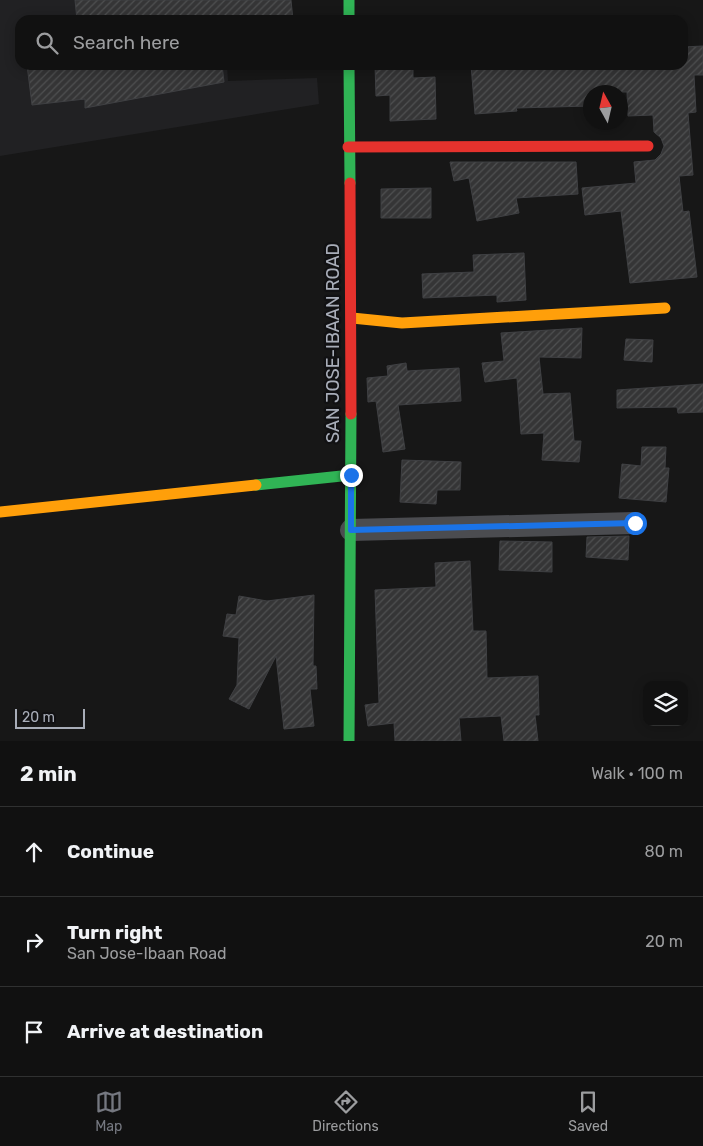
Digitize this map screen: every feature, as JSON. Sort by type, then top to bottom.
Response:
[{"type":"street","points":[[349,0],[349,15]]},
{"type":"street","name":"SAN JOSE-IBAAN ROAD","points":[[349,70],[348,147],[352,318],[349,741]]},
{"type":"street","points":[[348,147],[648,146]]},
{"type":"street","points":[[352,318],[402,324],[665,308]]},
{"type":"street","points":[[0,512],[351,475]]},
{"type":"street","points":[[351,530],[635,523]]},
{"type":"shaded area","points":[[0,0],[222,0],[223,15],[15,15],[15,70],[227,70],[228,81],[317,78],[319,104],[0,156]]},
{"type":"building","points":[[75,0],[291,0],[292,15],[76,15]]},
{"type":"building","points":[[703,46],[703,75],[694,75],[696,112],[688,113],[693,175],[679,176],[683,212],[689,211],[697,277],[630,283],[621,211],[585,215],[582,188],[636,183],[634,162],[655,160],[661,154],[664,146],[661,138],[654,132],[653,115],[628,116],[628,85],[583,85],[583,106],[516,108],[517,111],[475,114],[471,70],[688,70],[688,47]]},
{"type":"building","points":[[28,70],[223,70],[224,82],[85,108],[85,99],[32,105]]},
{"type":"building","points":[[375,70],[413,70],[413,78],[435,77],[436,119],[390,121],[390,95],[376,96]]},
{"type":"building","points":[[450,162],[576,162],[578,194],[516,198],[519,213],[477,221],[469,178],[454,181]]},
{"type":"building","points":[[431,188],[431,218],[381,218],[381,189]]},
{"type":"building","points":[[524,253],[526,300],[497,302],[497,295],[423,298],[422,274],[474,272],[473,255]]},
{"type":"building","points":[[582,328],[581,358],[539,357],[543,394],[570,393],[574,441],[581,441],[579,462],[542,460],[544,433],[521,434],[517,378],[485,382],[482,363],[504,361],[501,333]]},
{"type":"building","points":[[626,339],[653,340],[652,362],[624,360]]},
{"type":"building","points":[[406,363],[407,371],[459,368],[461,401],[398,405],[405,449],[383,452],[376,401],[368,402],[367,378],[388,376],[387,366]]},
{"type":"building","points":[[703,384],[703,412],[678,413],[677,407],[617,408],[617,390]]},
{"type":"building","points":[[642,447],[666,447],[665,468],[669,468],[666,502],[619,498],[622,464],[641,466]]},
{"type":"building","points":[[402,460],[461,462],[460,490],[437,490],[436,504],[400,502]]},
{"type":"building","points":[[629,536],[628,560],[586,557],[587,537]]},
{"type":"building","points":[[500,541],[552,542],[552,572],[499,570]]},
{"type":"building","points":[[470,561],[473,631],[486,631],[487,678],[538,676],[539,715],[535,715],[538,741],[504,741],[501,716],[459,718],[461,741],[395,741],[394,723],[368,726],[365,705],[379,703],[375,590],[436,587],[435,563]]},
{"type":"building","points":[[314,595],[313,666],[316,666],[317,689],[310,689],[314,726],[284,729],[276,656],[249,709],[229,699],[237,685],[239,638],[223,636],[227,614],[236,615],[239,596],[267,601]]},
{"type":"traffic: fast","points":[[349,0],[349,15]]},
{"type":"traffic: fast","points":[[349,70],[350,183]]},
{"type":"traffic: fast","points":[[349,741],[351,414]]},
{"type":"traffic: fast","points":[[256,485],[351,475]]},
{"type":"traffic: slow","points":[[352,318],[402,323],[665,308]]},
{"type":"traffic: slow","points":[[0,512],[256,485]]},
{"type":"traffic: jam","points":[[348,147],[648,146]]},
{"type":"traffic: jam","points":[[350,183],[351,414]]},
{"type":"route","points":[[351,475],[351,530],[635,523]]}]
